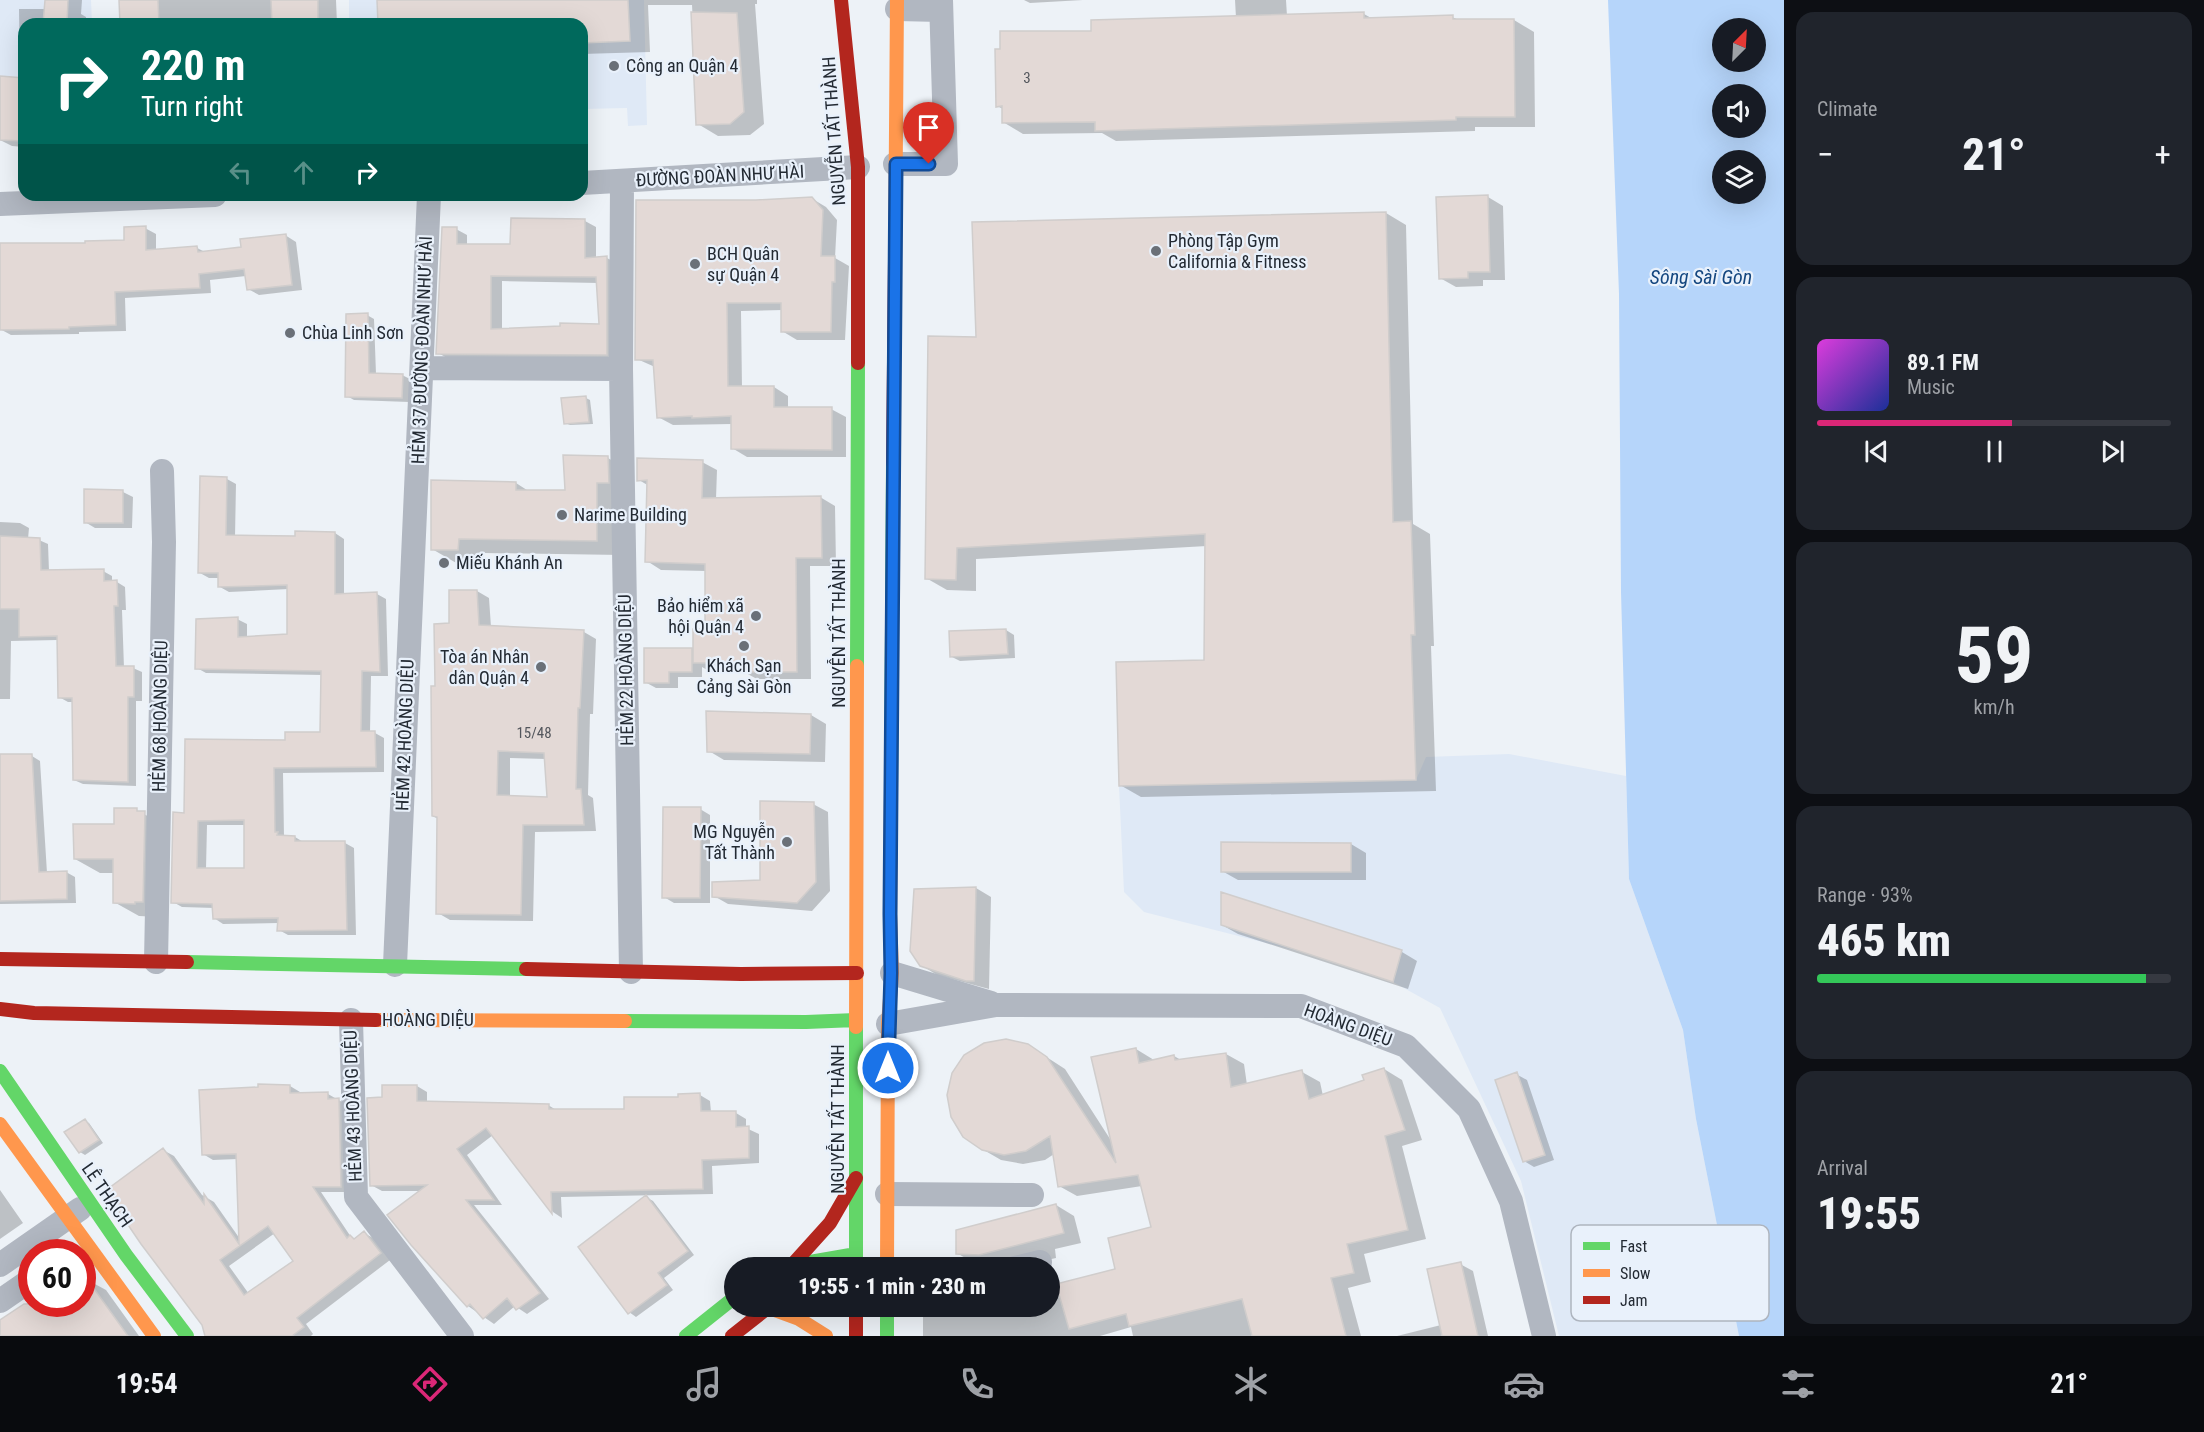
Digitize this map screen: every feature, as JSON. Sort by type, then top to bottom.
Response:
[{"type":"main road","name":"NGUYỄN TẤT THÀNH","points":[[841,0],[858,167],[874,973],[872,1022],[856,1178],[856,1257]]},
{"type":"main road","name":"NGUYỄN TẤT THÀNH","points":[[887,1257],[887,1194],[872,1022],[874,973],[890,914],[897,5]]},
{"type":"main road","name":"HOÀNG DIỆU","points":[[0,959],[395,965],[631,972],[874,973]]},
{"type":"main road","name":"HOÀNG DIỆU","points":[[0,1009],[34,1013],[351,1020],[872,1022]]},
{"type":"main road","name":"LÊ THẠCH","points":[[0,1071],[90,1203],[187,1336]]},
{"type":"main road","points":[[0,1124],[67,1218],[74,1239]]},
{"type":"main road","points":[[798,1257],[830,1223],[856,1178]]},
{"type":"main road","points":[[96,1269],[154,1336]]},
{"type":"main road","points":[[686,1336],[724,1306]]},
{"type":"main road","points":[[732,1336],[757,1317]]},
{"type":"main road","points":[[797,1317],[816,1327],[826,1336]]},
{"type":"main road","points":[[856,1317],[856,1336]]},
{"type":"main road","points":[[887,1317],[887,1336]]},
{"type":"street","points":[[896,164],[946,164],[941,5],[897,5]]},
{"type":"street","name":"ĐƯỜNG ĐOÀN NHƯ HÀI","points":[[588,183],[858,167]]},
{"type":"street","name":"HẺM 22 HOÀNG DIỆU","points":[[622,182],[621,369],[631,972]]},
{"type":"street","points":[[0,204],[71,201]]},
{"type":"street","name":"HẺM 37 ĐƯỜNG ĐOÀN NHƯ HÀI","points":[[415,506],[429,201]]},
{"type":"street","points":[[423,368],[621,369]]},
{"type":"street","name":"HẺM 68 HOÀNG DIỆU","points":[[156,962],[163,554],[162,471]]},
{"type":"street","name":"HẺM 42 HOÀNG DIỆU","points":[[395,965],[415,506]]},
{"type":"street","name":"HOÀNG DIỆU","points":[[874,973],[996,1005]]},
{"type":"street","name":"HOÀNG DIỆU","points":[[872,1022],[996,1005],[1301,1006],[1406,1046],[1469,1109],[1511,1201],[1544,1336]]},
{"type":"street","name":"HẺM 43 HOÀNG DIỆU","points":[[351,1020],[356,1197],[462,1336]]},
{"type":"street","points":[[887,1194],[1032,1195]]},
{"type":"street","points":[[0,1265],[90,1203]]},
{"type":"street","points":[[89,1239],[107,1227]]},
{"type":"street","points":[[0,1301],[18,1289]]},
{"type":"shaded area","points":[[0,0],[91,0],[92,18],[18,18],[18,141],[0,140]]},
{"type":"shaded area","name":"Công an Quận 4","points":[[349,0],[644,0],[647,125],[628,126],[627,108],[588,109],[588,18],[349,18]]},
{"type":"shaded area","points":[[1509,754],[1626,776],[1629,879],[1683,1030],[1696,1119],[1717,1225],[1571,1225],[1571,1321],[1736,1321],[1739,1336],[1559,1336],[1521,1181],[1440,1008],[1393,982],[1309,954],[1144,912],[1124,892],[1119,786],[1416,780],[1426,757]]},
{"type":"water","name":"Sông Sài Gòn","points":[[1608,0],[1784,0],[1784,1336],[1739,1336],[1736,1321],[1769,1321],[1769,1225],[1717,1225],[1696,1119],[1683,1030],[1629,879],[1621,592],[1619,294]]},
{"type":"building","points":[[45,0],[68,0],[67,18],[44,18]]},
{"type":"building","points":[[119,0],[158,0],[159,18],[120,18]]},
{"type":"building","points":[[271,0],[318,0],[318,18],[272,18]]},
{"type":"building","points":[[377,0],[628,0],[630,41],[588,43],[588,18],[378,18]]},
{"type":"building","points":[[691,12],[737,13],[744,112],[730,124],[696,125]]},
{"type":"building","points":[[1364,12],[1364,18],[1453,15],[1453,19],[1514,19],[1515,117],[1456,117],[1456,120],[1095,131],[1095,122],[1002,123],[1002,106],[996,107],[995,49],[1000,49],[1000,31],[1091,31],[1091,20]]},
{"type":"building","points":[[0,76],[18,78],[18,141],[0,140]]},
{"type":"building","points":[[1488,195],[1490,272],[1468,272],[1468,278],[1439,279],[1436,197]]},
{"type":"building","points":[[812,197],[823,210],[821,256],[835,256],[831,332],[781,332],[781,303],[727,303],[728,386],[774,386],[774,407],[832,407],[832,450],[731,449],[731,416],[657,418],[653,360],[635,360],[636,200],[756,200]]},
{"type":"building","points":[[1386,212],[1393,522],[1411,521],[1415,635],[1411,635],[1416,780],[1119,786],[1116,662],[1204,660],[1205,534],[957,548],[956,580],[925,579],[928,336],[976,337],[972,222]]},
{"type":"building","points":[[511,218],[585,219],[585,258],[607,256],[607,355],[436,354],[442,227],[457,227],[457,244],[510,244]],"holes":[[[491,276],[596,277],[599,324],[560,323],[560,326],[491,329]]]},
{"type":"building","points":[[146,226],[146,250],[197,246],[198,252],[241,247],[240,239],[286,234],[292,285],[247,290],[244,269],[199,274],[200,288],[115,292],[116,325],[69,327],[69,329],[0,330],[0,243],[85,243],[85,241],[124,240],[124,227]]},
{"type":"building","points":[[368,313],[369,373],[403,374],[402,398],[345,397],[346,314]]},
{"type":"building","points":[[586,396],[589,422],[564,424],[561,398]]},
{"type":"building","points":[[563,455],[608,456],[609,483],[597,483],[597,541],[459,539],[458,550],[431,550],[431,480],[516,482],[516,490],[565,490]]},
{"type":"building","points":[[637,458],[703,460],[702,498],[821,496],[822,558],[796,558],[797,672],[741,672],[741,663],[693,663],[693,629],[705,629],[705,564],[645,562],[647,480],[637,481]]},
{"type":"building","points":[[200,476],[227,477],[226,535],[295,536],[295,531],[335,532],[335,594],[377,592],[380,672],[362,671],[361,731],[375,731],[376,767],[274,768],[275,832],[278,832],[277,835],[295,836],[295,841],[345,841],[347,930],[277,931],[278,918],[213,919],[212,904],[171,903],[173,812],[184,813],[185,739],[285,740],[285,732],[320,732],[321,671],[195,669],[196,619],[238,617],[238,637],[287,634],[287,585],[218,587],[218,573],[198,573]],"holes":[[[244,820],[244,868],[197,868],[198,821]]]},
{"type":"building","points":[[84,489],[123,490],[123,523],[84,523]]},
{"type":"building","points":[[0,536],[40,538],[41,570],[104,569],[104,581],[117,580],[118,606],[114,606],[116,666],[134,666],[134,697],[128,697],[128,782],[73,780],[72,698],[58,698],[57,636],[19,637],[19,609],[0,609]]},
{"type":"building","points":[[449,590],[477,590],[479,625],[584,630],[580,708],[578,708],[576,789],[581,789],[584,825],[523,825],[521,915],[436,914],[437,817],[432,816],[431,686],[435,686],[434,624],[449,623]],"holes":[[[498,751],[544,753],[547,797],[497,795]]]},
{"type":"building","points":[[1006,629],[1008,654],[950,657],[949,631]]},
{"type":"building","points":[[644,648],[692,648],[692,672],[669,672],[669,683],[644,683]]},
{"type":"building","points":[[706,711],[811,714],[810,754],[707,752]]},
{"type":"building","points":[[0,754],[32,754],[39,872],[67,871],[67,899],[0,901]]},
{"type":"building","name":"MG Nguyễn Tất Thành","points":[[760,801],[814,802],[816,882],[797,903],[712,897],[712,882],[760,880]]},
{"type":"building","points":[[663,807],[701,807],[700,898],[662,898]]},
{"type":"building","points":[[114,808],[137,808],[137,811],[145,811],[143,902],[113,903],[113,859],[74,859],[73,824],[114,824]]},
{"type":"building","points":[[1221,842],[1351,843],[1351,872],[1221,872]]},
{"type":"building","points":[[976,887],[974,981],[966,981],[920,966],[910,951],[914,889]]},
{"type":"building","points":[[1221,892],[1402,950],[1393,982],[1221,925]]},
{"type":"building","points":[[1006,1039],[1028,1044],[1047,1057],[1116,1163],[1091,1057],[1136,1048],[1139,1063],[1174,1055],[1175,1060],[1226,1053],[1231,1087],[1302,1070],[1309,1099],[1364,1080],[1362,1075],[1384,1068],[1405,1130],[1385,1136],[1408,1230],[1347,1244],[1354,1273],[1331,1278],[1346,1336],[1252,1336],[1242,1299],[1129,1326],[1126,1314],[1069,1329],[1060,1298],[1060,1283],[1115,1269],[1108,1238],[1151,1227],[1138,1175],[1058,1187],[1050,1136],[1026,1151],[1004,1155],[982,1150],[963,1137],[951,1117],[947,1095],[952,1073],[964,1055],[984,1043]]},
{"type":"building","points":[[1517,1072],[1545,1155],[1523,1162],[1495,1080]]},
{"type":"building","points":[[258,1084],[290,1085],[290,1093],[328,1092],[328,1099],[339,1098],[341,1187],[313,1187],[347,1238],[350,1235],[354,1239],[364,1231],[381,1253],[297,1318],[304,1327],[292,1336],[205,1336],[202,1325],[141,1244],[105,1191],[163,1148],[204,1204],[204,1194],[239,1244],[236,1154],[202,1155],[199,1090],[258,1087]],"holes":[[[268,1226],[293,1261],[244,1295],[220,1260]]]},
{"type":"building","points":[[382,1085],[417,1085],[417,1101],[549,1104],[549,1109],[624,1109],[624,1097],[678,1097],[678,1094],[700,1093],[701,1111],[736,1111],[736,1127],[749,1126],[749,1158],[702,1160],[703,1189],[551,1192],[552,1214],[486,1128],[457,1149],[494,1200],[466,1200],[540,1293],[516,1310],[507,1298],[483,1319],[470,1304],[467,1307],[387,1215],[427,1185],[370,1186],[367,1098],[382,1097]]},
{"type":"building","points":[[85,1119],[99,1140],[79,1153],[64,1132]]},
{"type":"building","points":[[646,1195],[688,1251],[658,1273],[667,1285],[628,1314],[578,1247]]},
{"type":"building","points":[[1056,1204],[1064,1233],[979,1255],[956,1254],[956,1230]]},
{"type":"building","points":[[1461,1262],[1478,1336],[1442,1336],[1427,1269]]},
{"type":"building","points":[[96,1291],[128,1336],[0,1336],[0,1320],[18,1308],[18,1317],[96,1317]]},
{"type":"traffic: fast","points":[[857,666],[858,363]]},
{"type":"traffic: fast","points":[[891,791],[893,463]]},
{"type":"traffic: fast","points":[[187,962],[526,969]]},
{"type":"traffic: fast","points":[[625,1021],[856,1020]]},
{"type":"traffic: fast","points":[[856,1027],[856,1257]]},
{"type":"traffic: fast","points":[[0,1071],[126,1255],[187,1336]]},
{"type":"traffic: fast","points":[[839,1257],[856,1254]]},
{"type":"traffic: fast","points":[[686,1336],[724,1306]]},
{"type":"traffic: fast","points":[[887,1317],[887,1336]]},
{"type":"traffic: slow","points":[[895,261],[897,0]]},
{"type":"traffic: slow","points":[[856,1027],[857,666]]},
{"type":"traffic: slow","points":[[887,1257],[888,1024],[892,973],[891,791]]},
{"type":"traffic: slow","points":[[376,1020],[625,1021]]},
{"type":"traffic: slow","points":[[0,1124],[154,1336]]},
{"type":"traffic: slow","points":[[794,1317],[826,1336]]},
{"type":"traffic: jam","points":[[841,0],[858,167],[858,363]]},
{"type":"traffic: jam","points":[[893,463],[895,261]]},
{"type":"traffic: jam","points":[[0,959],[187,962]]},
{"type":"traffic: jam","points":[[526,969],[741,974],[857,973]]},
{"type":"traffic: jam","points":[[0,1009],[34,1013],[376,1020]]},
{"type":"traffic: jam","points":[[799,1257],[830,1223],[856,1178]]},
{"type":"traffic: jam","points":[[732,1336],[756,1317]]},
{"type":"traffic: jam","points":[[856,1317],[856,1336]]},
{"type":"place","name":"Công an Quận 4","points":[[614,66]]},
{"type":"place","name":"Phòng Tập Gym California & Fitness","points":[[1156,251]]},
{"type":"place","name":"BCH Quân sự Quận 4","points":[[695,264]]},
{"type":"place","name":"Chùa Linh Sơn","points":[[290,333]]},
{"type":"place","name":"Narime Building","points":[[562,515]]},
{"type":"place","name":"Miếu Khánh An","points":[[444,563]]},
{"type":"place","name":"Bảo hiểm xã hội Quận 4","points":[[756,616]]},
{"type":"place","name":"Khách Sạn Cảng Sài Gòn","points":[[744,646]]},
{"type":"place","name":"Tòa án Nhân dân Quận 4","points":[[541,667]]},
{"type":"place","name":"MG Nguyễn Tất Thành","points":[[787,842]]},
{"type":"route","points":[[888,1068],[891,973],[896,164],[929,164]]}]
